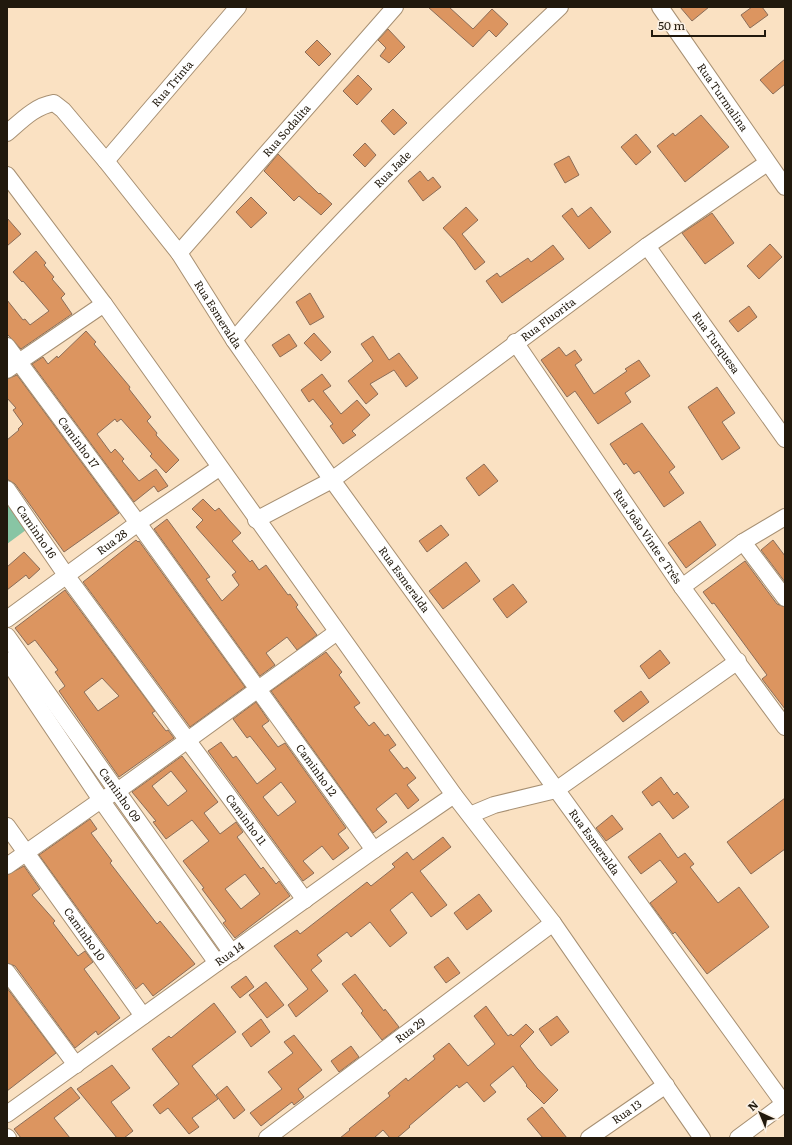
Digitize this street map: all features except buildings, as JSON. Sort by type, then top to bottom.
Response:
[{"type":"street","name":"Rua Trinta","points":[[106,161],[238,7]]},
{"type":"street","name":"Rua Sodalita","points":[[179,253],[394,7]]},
{"type":"street","name":"Rua Jade","points":[[234,340],[277,290],[346,216],[448,114],[560,7]]},
{"type":"street","name":"Rua Turmalina","points":[[660,7],[785,187]]},
{"type":"street","name":"Rua Esmeralda","points":[[7,133],[37,109],[54,103],[63,110],[106,161],[179,253],[234,340],[332,480],[785,1104]]},
{"type":"street","name":"Rua Fluorita","points":[[256,520],[332,480],[515,342],[647,246],[767,163]]},
{"type":"street","points":[[7,175],[104,304],[256,520],[454,795],[553,923],[702,1138]]},
{"type":"street","name":"Rua Turquesa","points":[[647,246],[785,439]]},
{"type":"street","points":[[13,367],[104,304]]},
{"type":"street","name":"Rua João Vinte e Três","points":[[515,342],[682,587],[785,726]]},
{"type":"street","name":"Caminho 17","points":[[7,346],[13,367],[138,523],[259,689]]},
{"type":"street","name":"Rua 28","points":[[7,619],[138,523],[219,468]]},
{"type":"street","name":"Caminho 16","points":[[7,489],[66,575],[188,739]]},
{"type":"street","points":[[682,587],[743,542],[785,517]]},
{"type":"street","points":[[743,542],[785,598]]},
{"type":"street","points":[[7,866],[101,800],[116,792],[337,632]]},
{"type":"street","name":"Caminho 09","points":[[7,636],[232,954]]},
{"type":"street","name":"Caminho 09","points":[[7,660],[101,800],[217,963]]},
{"type":"street","points":[[470,815],[494,805],[556,790],[738,661]]},
{"type":"street","name":"Caminho 12","points":[[259,689],[374,850]]},
{"type":"street","name":"Caminho 11","points":[[188,739],[305,900]]},
{"type":"street","name":"Rua 14","points":[[7,1114],[217,963],[232,954],[374,850],[454,795]]},
{"type":"street","name":"Caminho 10","points":[[7,826],[143,1016]]},
{"type":"street","name":"Rua 29","points":[[267,1138],[553,923]]},
{"type":"street","points":[[7,972],[76,1065]]},
{"type":"street","name":"Rua 13","points":[[588,1138],[666,1085]]},
{"type":"street","points":[[738,1138],[785,1104]]},
{"type":"green space","points":[[7,488],[34,524],[7,544]]}]
